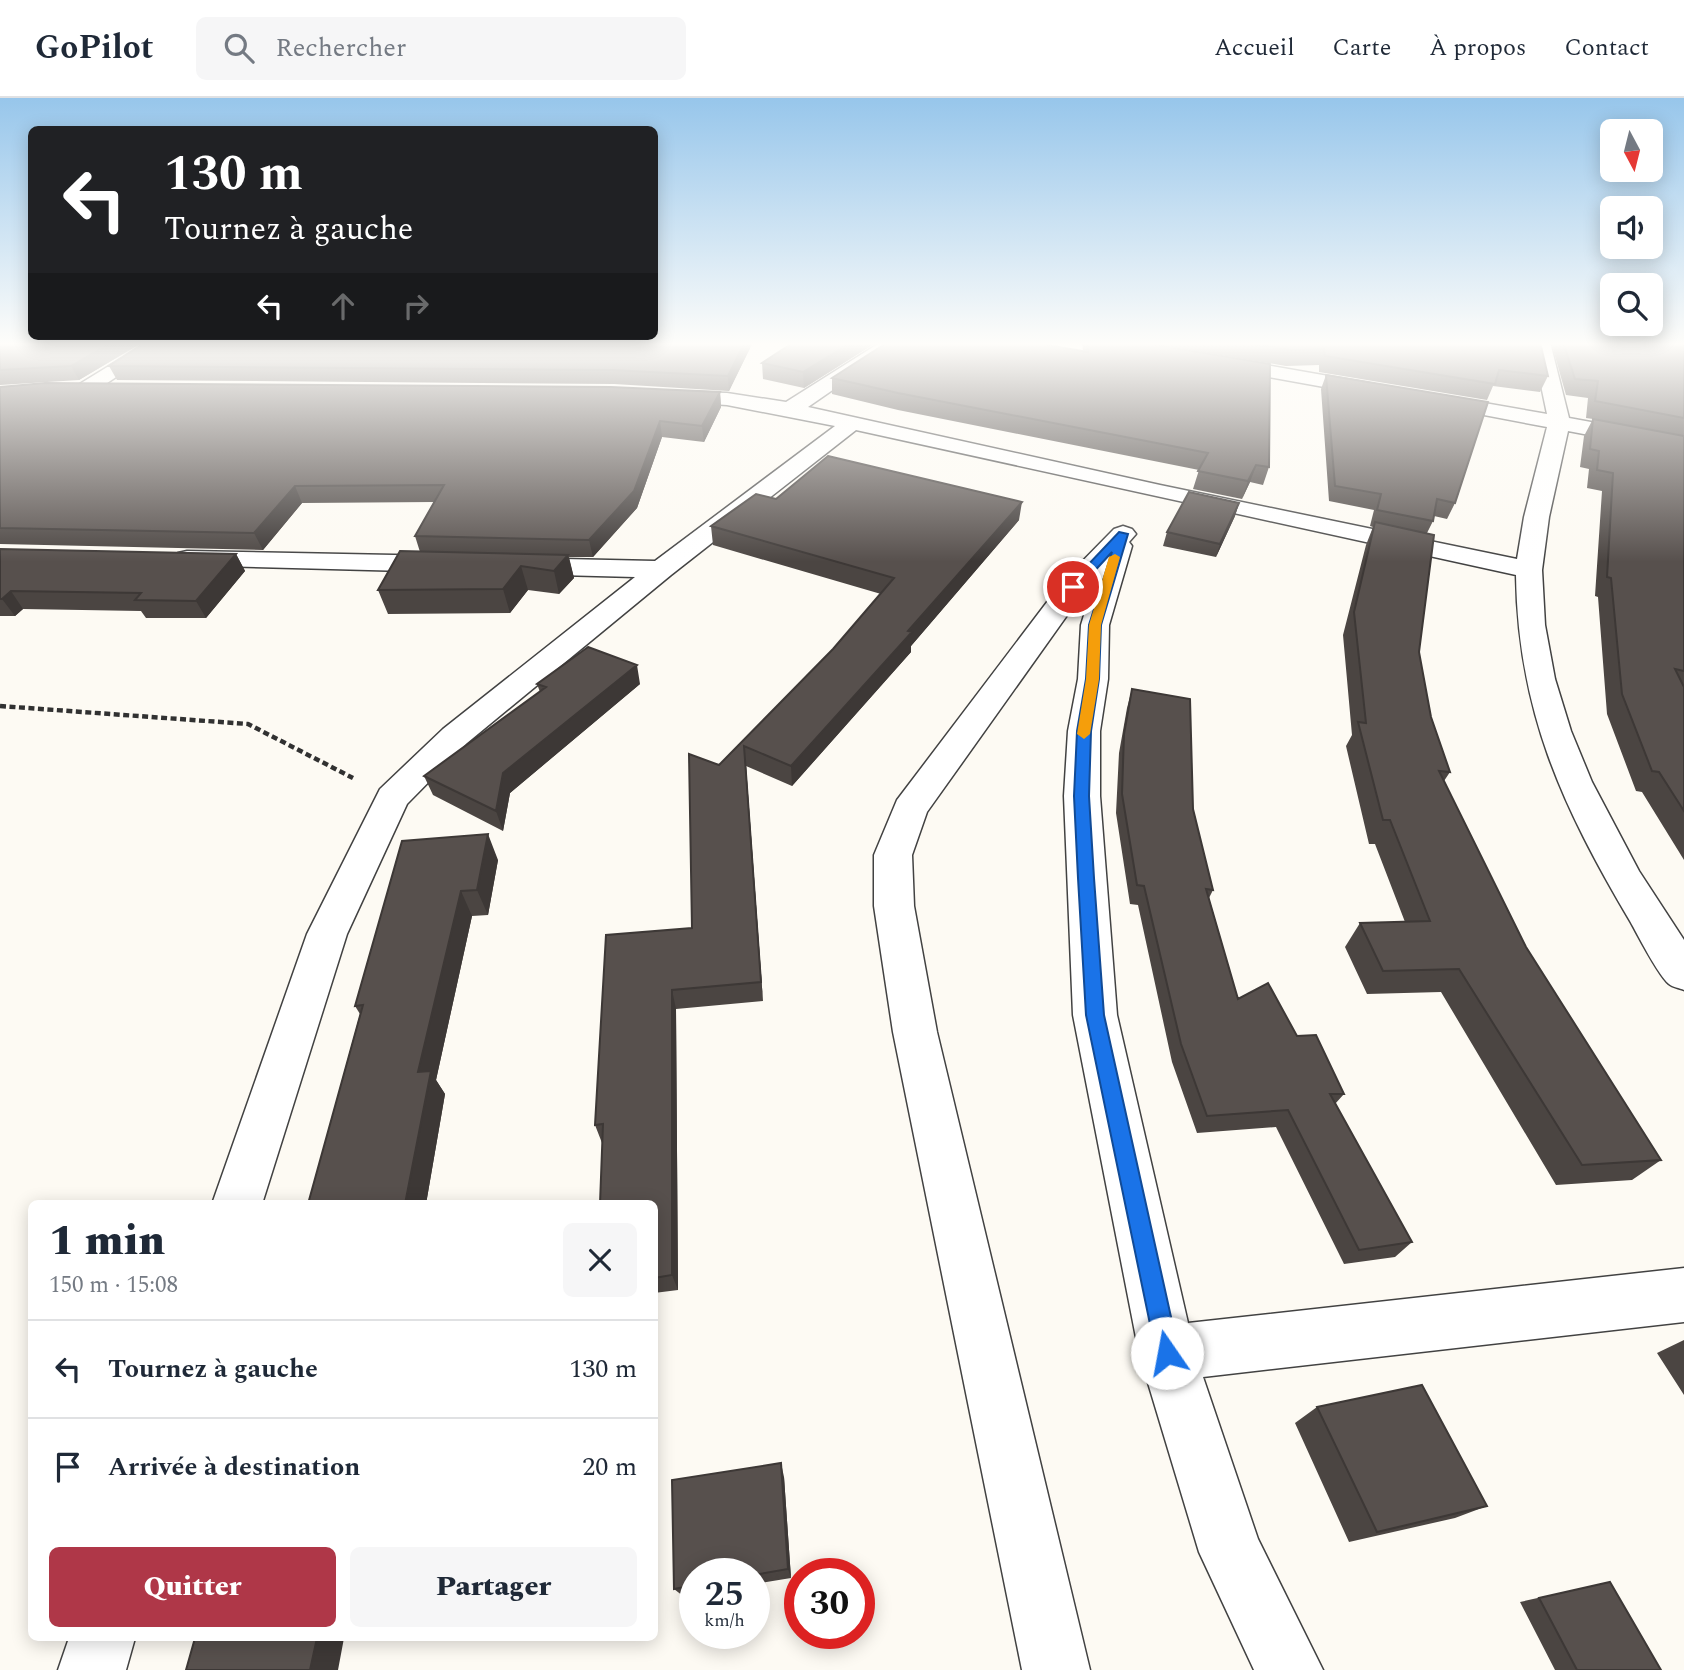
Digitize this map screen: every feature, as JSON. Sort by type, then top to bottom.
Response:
[{"type":"street","points":[[816,415],[1529,570]]},
{"type":"street","points":[[1521,415],[1684,446]]},
{"type":"street","points":[[1558,415],[1559,422],[1536,515],[1529,570],[1533,645],[1550,716],[1577,790],[1630,892],[1684,973]]},
{"type":"street","points":[[238,1200],[327,934],[393,798],[455,736],[661,569],[851,424]]},
{"type":"street","points":[[1056,1670],[915,1032],[894,906],[893,855],[910,809],[1073,587],[1160,492]]},
{"type":"street","points":[[1123,534],[1095,625],[1093,679],[1084,731],[1082,796],[1095,1015],[1167,1353],[1231,1552],[1289,1670]]},
{"type":"street","points":[[165,558],[468,565]]},
{"type":"street","points":[[495,565],[661,569]]},
{"type":"street","points":[[1167,1353],[1684,1295]]},
{"type":"street","points":[[92,1670],[101,1641]]},
{"type":"path","points":[[0,706],[248,724],[393,798]]},
{"type":"building","points":[[0,415],[708,415],[702,426],[660,421],[634,491],[589,540],[415,536],[444,485],[295,486],[254,533],[0,528]]},
{"type":"building","points":[[1014,415],[1270,415],[1269,467],[1256,465],[1248,481],[1198,471],[1208,453]]},
{"type":"building","points":[[1329,415],[1484,415],[1455,503],[1437,499],[1433,521],[1377,510],[1381,494],[1335,486]]},
{"type":"building","points":[[1593,419],[1684,436],[1684,671],[1675,669],[1684,687],[1684,811],[1659,772],[1652,771],[1622,694],[1611,578],[1607,577],[1613,473],[1597,470],[1599,451],[1590,449]]},
{"type":"building","points":[[828,456],[1022,502],[908,631],[912,632],[791,766],[744,746],[761,982],[672,990],[672,1275],[658,1277],[658,1200],[600,1200],[603,1124],[595,1125],[606,935],[692,928],[689,754],[719,765],[833,649],[894,578],[711,526],[756,494],[776,499]]},
{"type":"building","points":[[1189,492],[1239,503],[1220,544],[1167,532]]},
{"type":"building","points":[[1375,522],[1434,535],[1419,652],[1431,717],[1450,772],[1439,771],[1526,947],[1661,1160],[1582,1165],[1459,969],[1383,971],[1360,923],[1430,921],[1390,820],[1383,820],[1358,722],[1366,723],[1354,612]]},
{"type":"building","points":[[0,549],[236,554],[196,601],[135,600],[141,593],[11,591],[0,599]]},
{"type":"building","points":[[400,551],[568,555],[554,571],[521,566],[503,589],[378,590]]},
{"type":"building","points":[[588,647],[637,665],[503,773],[496,811],[424,776],[546,687],[537,684]]},
{"type":"building","points":[[1132,689],[1190,699],[1193,809],[1213,890],[1206,889],[1238,999],[1268,983],[1297,1036],[1316,1035],[1344,1094],[1330,1094],[1412,1242],[1359,1250],[1288,1110],[1207,1116],[1181,1044],[1144,886],[1137,885],[1122,794],[1124,734]]},
{"type":"building","points":[[488,834],[477,890],[461,891],[418,1072],[431,1071],[406,1200],[309,1200],[363,1005],[355,1006],[402,841]]},
{"type":"building","points":[[1422,1385],[1487,1506],[1377,1532],[1317,1407]]},
{"type":"building","points":[[781,1463],[787,1558],[784,1558],[784,1570],[770,1572],[770,1558],[679,1558],[679,1588],[674,1589],[672,1480]]},
{"type":"building","points":[[1610,1582],[1661,1670],[1577,1670],[1539,1598]]},
{"type":"building","points":[[194,1641],[316,1641],[310,1670],[186,1670]]},
{"type":"slow traffic","points":[[1084,734],[1093,679],[1095,625],[1115,557]]},
{"type":"route","points":[[1073,587],[1123,534],[1095,625],[1093,679],[1084,731],[1082,796],[1086,878],[1095,1015],[1167,1353]]}]
